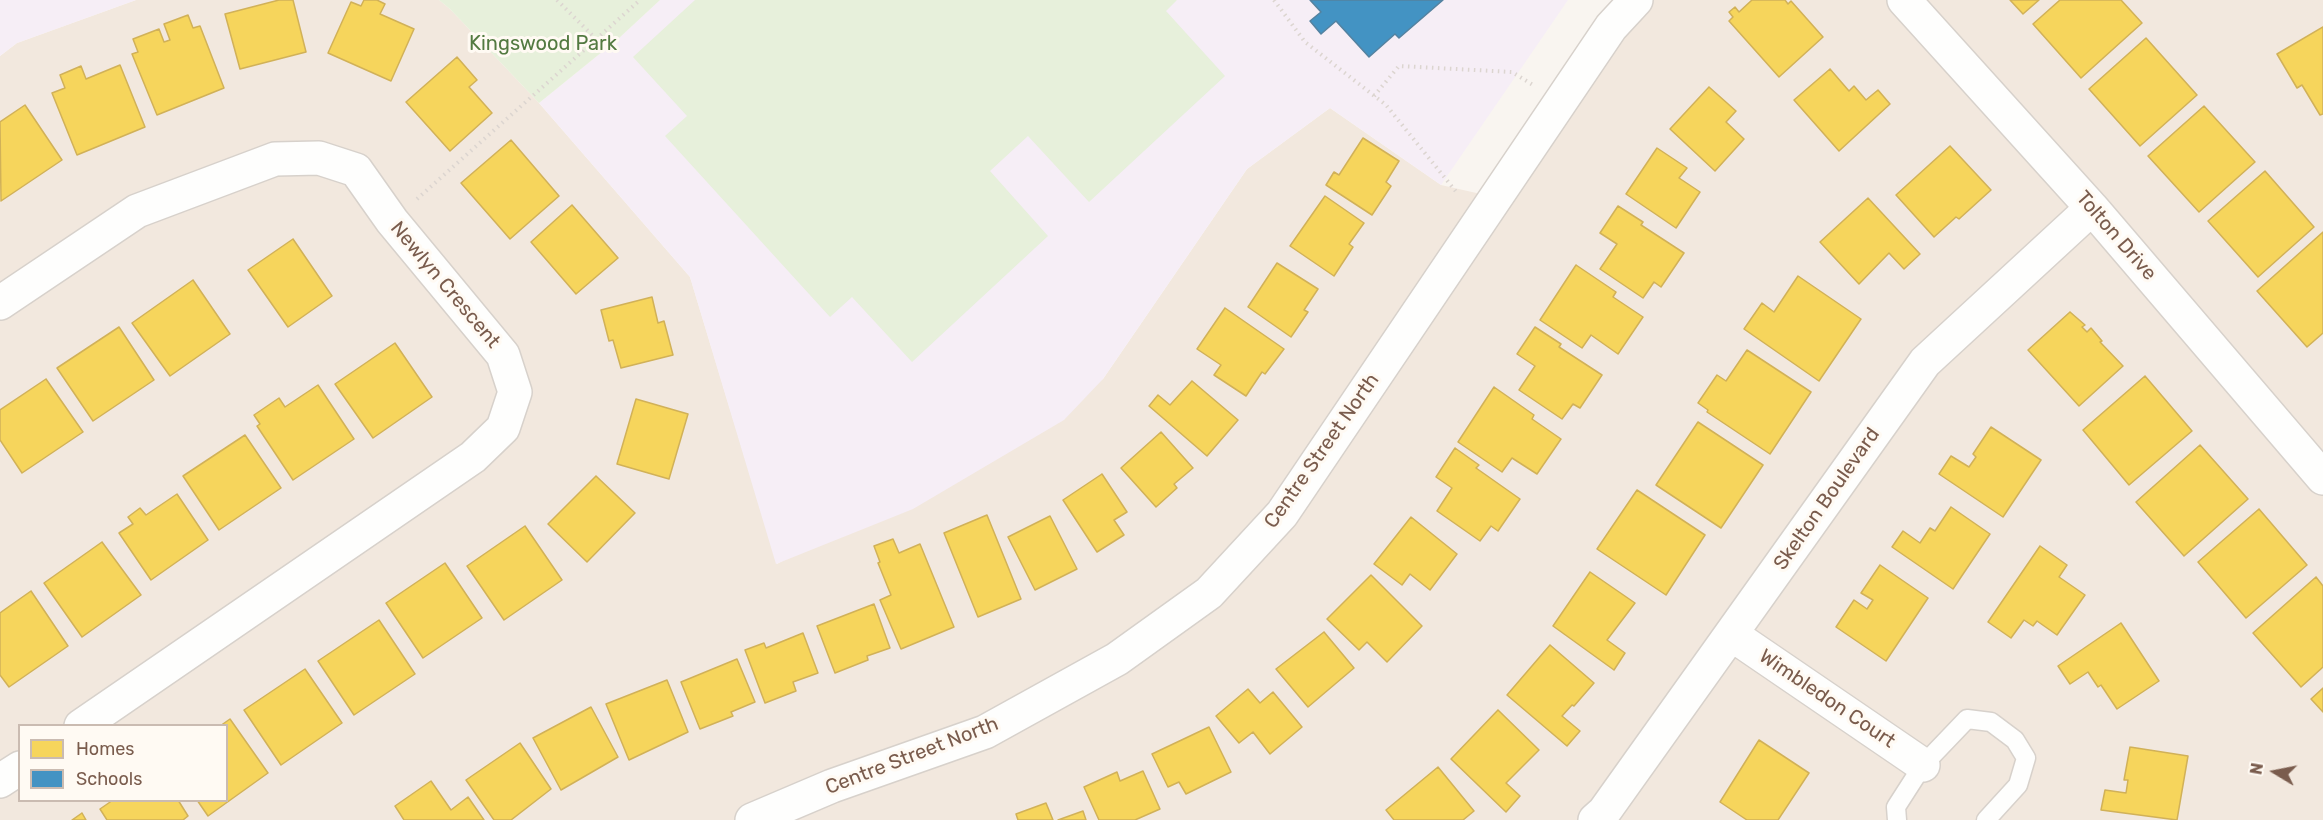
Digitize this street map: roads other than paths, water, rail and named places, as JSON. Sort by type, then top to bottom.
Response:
[{"type":"street","name":"Centre Street North","points":[[752,820],[832,786],[985,732],[1117,659],[1209,593],[1282,514],[1611,27],[1636,0]]},
{"type":"street","name":"Tolton Drive","points":[[1904,0],[2092,208],[2323,478]]},
{"type":"street","name":"Newlyn Crescent","points":[[0,303],[137,211],[275,159],[319,158],[356,170],[392,221],[503,355],[515,392],[503,429],[473,457],[84,724]]},
{"type":"street","name":"Skelton Boulevard","points":[[1595,820],[1925,362],[2092,208]]},
{"type":"street","name":"Wimbledon Court","points":[[1731,634],[1923,765]]},
{"type":"street","points":[[0,781],[18,769]]},
{"type":"lane","points":[[1898,820],[1896,807],[1923,765],[1967,718],[1991,722],[2015,740],[2026,758],[2018,785],[1986,820]]},
{"type":"park label","name":"Kingswood Park","points":[[543,44]]}]
